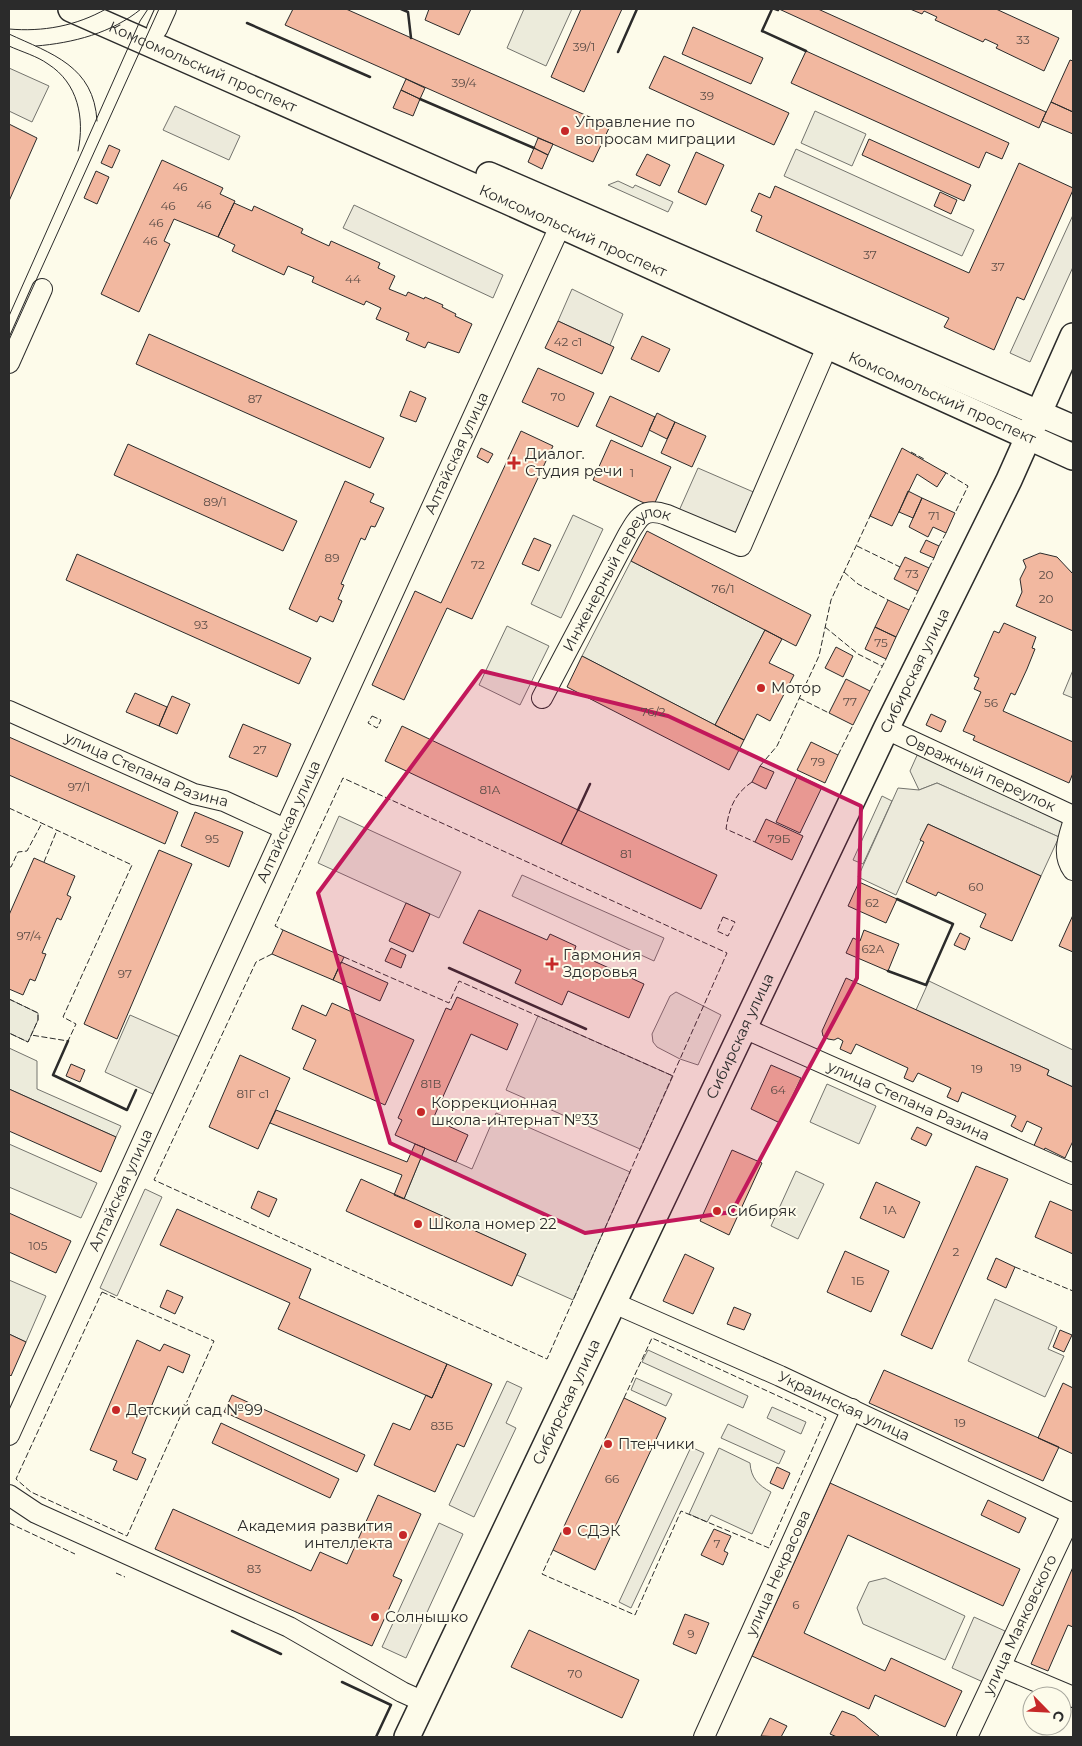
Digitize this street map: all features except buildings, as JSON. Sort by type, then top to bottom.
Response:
[{"type":"main road","name":"Комсомольский проспект","points":[[71,9],[564,217],[1073,428]]},
{"type":"main road","name":"Комсомольский проспект","points":[[112,9],[162,19],[827,346],[1073,457]]},
{"type":"main road","name":"Сибирская улица","points":[[408,1737],[886,729],[1009,480],[1073,336]]},
{"type":"street","name":"Алтайская улица","points":[[9,1435],[564,217]]},
{"type":"street","points":[[9,363],[42,289]]},
{"type":"street","name":"Инженерный переулок","points":[[542,698],[635,522],[646,512],[656,511],[741,546],[827,346]]},
{"type":"street","name":"улица Степана Разина","points":[[9,711],[194,794],[224,801],[285,829]]},
{"type":"street","name":"Овражный переулок","points":[[886,729],[1073,816]]},
{"type":"street","points":[[1073,823],[1066,845],[1068,863],[1073,870]]},
{"type":"street","name":"улица Степана Разина","points":[[744,1028],[1073,1174]]},
{"type":"street","name":"Украинская улица","points":[[614,1303],[852,1409],[1073,1513]]},
{"type":"street","name":"улица Некрасова","points":[[704,1737],[852,1409]]},
{"type":"street","points":[[9,1496],[36,1513],[289,1627],[402,1692],[424,1702]]},
{"type":"street","name":"улица Маяковского","points":[[968,1737],[1073,1513]]},
{"type":"street","points":[[1002,1667],[1073,1697]]},
{"type":"highlighted area","points":[[482,671],[668,716],[861,806],[857,978],[732,1212],[585,1233],[390,1143],[318,893]]},
{"type":"shaded area","points":[[524,9],[572,9],[546,66],[507,48]]},
{"type":"shaded area","points":[[9,68],[49,86],[32,122],[9,111]]},
{"type":"shaded area","points":[[175,106],[240,136],[229,160],[163,130]]},
{"type":"shaded area","points":[[815,111],[866,134],[852,166],[801,143]]},
{"type":"shaded area","points":[[796,149],[974,230],[962,256],[784,176]]},
{"type":"shaded area","points":[[618,181],[633,188],[635,185],[673,202],[668,212],[608,185]]},
{"type":"shaded area","points":[[354,205],[503,275],[493,298],[343,228]]},
{"type":"shaded area","points":[[1073,215],[1073,267],[1030,362],[1010,353]]},
{"type":"shaded area","points":[[572,289],[623,314],[610,345],[558,321]]},
{"type":"shaded area","points":[[698,468],[758,494],[733,549],[674,522]]},
{"type":"shaded area","points":[[573,515],[603,529],[561,618],[531,604]]},
{"type":"shaded area","points":[[631,561],[765,630],[715,725],[582,656]]},
{"type":"shaded area","points":[[507,626],[549,646],[520,705],[479,685]]},
{"type":"shaded area","points":[[1073,670],[1073,698],[1063,694]]},
{"type":"shaded area","points":[[919,751],[1068,816],[1059,837],[937,783],[919,790],[910,771]]},
{"type":"shaded area","points":[[937,783],[1059,837],[1041,876],[928,824],[896,895],[858,877],[898,788],[919,790]]},
{"type":"shaded area","points":[[882,796],[892,801],[863,864],[853,860]]},
{"type":"shaded area","points":[[339,816],[461,872],[439,918],[318,863]]},
{"type":"shaded area","points":[[522,875],[664,938],[654,961],[512,896]]},
{"type":"shaded area","points":[[929,981],[1073,1050],[1073,1087],[1047,1075],[1049,1070],[916,1010]]},
{"type":"shaded area","points":[[676,992],[721,1015],[698,1065],[680,1059],[657,1047],[653,1042],[652,1034],[670,996]]},
{"type":"shaded area","points":[[9,999],[38,1013],[38,1020],[28,1042],[9,1033]]},
{"type":"shaded area","points":[[130,1015],[180,1037],[155,1095],[105,1072]]},
{"type":"shaded area","points":[[538,1016],[673,1076],[640,1149],[506,1090]]},
{"type":"shaded area","points":[[9,1048],[37,1061],[37,1089],[121,1126],[116,1137],[9,1089]]},
{"type":"shaded area","points":[[827,1084],[876,1106],[859,1144],[810,1122]]},
{"type":"shaded area","points":[[496,1113],[630,1172],[573,1300],[517,1275],[526,1254],[404,1199],[425,1148],[472,1169]]},
{"type":"shaded area","points":[[9,1144],[97,1183],[81,1218],[9,1187]]},
{"type":"shaded area","points":[[796,1171],[824,1184],[798,1239],[771,1226]]},
{"type":"shaded area","points":[[145,1189],[162,1197],[117,1296],[100,1288]]},
{"type":"shaded area","points":[[9,1280],[46,1296],[26,1342],[9,1334]]},
{"type":"shaded area","points":[[995,1299],[1057,1327],[1048,1349],[1064,1356],[1045,1397],[968,1361]]},
{"type":"shaded area","points":[[648,1350],[748,1396],[743,1408],[642,1362]]},
{"type":"shaded area","points":[[636,1378],[672,1394],[666,1406],[631,1390]]},
{"type":"shaded area","points":[[507,1381],[522,1388],[506,1423],[516,1428],[474,1517],[449,1505]]},
{"type":"shaded area","points":[[772,1407],[806,1422],[801,1434],[767,1418]]},
{"type":"shaded area","points":[[728,1424],[785,1451],[779,1464],[721,1438]]},
{"type":"shaded area","points":[[691,1447],[704,1453],[631,1608],[619,1602]]},
{"type":"shaded area","points":[[719,1448],[750,1463],[756,1480],[762,1487],[771,1492],[752,1534],[711,1515],[707,1522],[689,1514]]},
{"type":"shaded area","points":[[439,1523],[463,1534],[406,1658],[382,1647]]},
{"type":"shaded area","points":[[885,1578],[965,1616],[945,1660],[863,1624],[857,1608],[869,1582]]},
{"type":"shaded area","points":[[974,1617],[1005,1631],[983,1682],[952,1668]]},
{"type":"tram line","points":[[9,29],[34,30],[59,27],[83,20],[106,9]]},
{"type":"tram line","points":[[36,46],[64,42],[91,35],[118,24],[141,9]]},
{"type":"tram line","points":[[9,316],[140,21],[148,9]]},
{"type":"tram line","points":[[9,340],[159,9]]},
{"type":"tram line","points":[[9,34],[40,48],[68,64],[88,87],[94,102],[97,121]]},
{"type":"tram line","points":[[9,46],[44,61],[58,72],[73,91],[79,114],[80,139],[78,151]]},
{"type":"fence","points":[[911,452],[924,459]]},
{"type":"fence","points":[[943,471],[968,486],[955,513]]},
{"type":"fence","points":[[760,766],[777,746],[819,656],[831,600],[871,514]]},
{"type":"fence","points":[[939,546],[946,533]]},
{"type":"fence","points":[[857,546],[900,567]]},
{"type":"fence","points":[[929,568],[934,558]]},
{"type":"fence","points":[[844,572],[858,584],[888,600]]},
{"type":"fence","points":[[909,610],[918,591]]},
{"type":"fence","points":[[825,627],[858,654],[882,666]]},
{"type":"fence","points":[[870,691],[886,659]]},
{"type":"fence","points":[[799,698],[829,713]]},
{"type":"fence","points":[[372,716],[381,720],[377,728],[368,723],[372,716]]},
{"type":"fence","points":[[838,755],[853,725]]},
{"type":"fence","points":[[272,954],[256,962],[154,1180],[547,1359],[727,953],[343,778],[275,926],[283,930]]},
{"type":"fence","points":[[752,782],[733,802],[726,829],[755,842]]},
{"type":"fence","points":[[9,808],[132,865],[63,1017],[76,1024],[68,1041],[31,1035]]},
{"type":"fence","points":[[9,867],[11,867],[18,852],[27,851],[42,823]]},
{"type":"fence","points":[[44,862],[57,830]]},
{"type":"fence","points":[[723,917],[735,922],[728,936],[717,931],[723,917]]},
{"type":"fence","points":[[344,957],[449,1003],[459,981],[673,1076]]},
{"type":"fence","points":[[9,999],[38,1013],[38,1020],[28,1042],[9,1033]]},
{"type":"fence","points":[[1015,1267],[1073,1291]]},
{"type":"fence","points":[[102,1292],[214,1341],[127,1536],[31,1492],[16,1479],[102,1292]]},
{"type":"fence","points":[[553,1550],[542,1574],[635,1615],[681,1511],[769,1548],[826,1418],[652,1338],[624,1398]]},
{"type":"fence","points":[[9,1523],[75,1554]]},
{"type":"fence","points":[[116,1573],[125,1577]]},
{"type":"wall","points":[[401,9],[408,12],[411,38]]},
{"type":"wall","points":[[618,52],[637,9]]},
{"type":"wall","points":[[772,9],[762,31],[806,51]]},
{"type":"wall","points":[[247,23],[370,77]]},
{"type":"wall","points":[[420,99],[534,148]]},
{"type":"wall","points":[[578,810],[590,784]]},
{"type":"wall","points":[[888,971],[926,985],[953,924],[897,899]]},
{"type":"wall","points":[[449,968],[586,1029]]},
{"type":"wall","points":[[68,1041],[53,1075],[127,1110],[136,1090]]},
{"type":"wall","points":[[232,1631],[281,1654]]},
{"type":"wall","points":[[342,1682],[391,1705],[376,1737]]},
{"type":"place","name":"Управление по вопросам миграции","points":[[565,131]]},
{"type":"place","name":"Диалог. Студия речи","points":[[514,463]]},
{"type":"place","name":"Мотор","points":[[761,688]]},
{"type":"place","name":"Гармония Здоровья","points":[[552,964]]},
{"type":"place","name":"Коррекционная школа-интернат №33","points":[[421,1112]]},
{"type":"place","name":"Сибиряк","points":[[717,1211]]},
{"type":"place","name":"Школа номер 22","points":[[418,1224]]},
{"type":"place","name":"Детский сад №99","points":[[116,1410]]},
{"type":"place","name":"Птенчики","points":[[608,1444]]},
{"type":"place","name":"СДЭК","points":[[567,1531]]},
{"type":"place","name":"Академия развития интеллекта","points":[[403,1535]]},
{"type":"place","name":"Солнышко","points":[[375,1617]]}]
